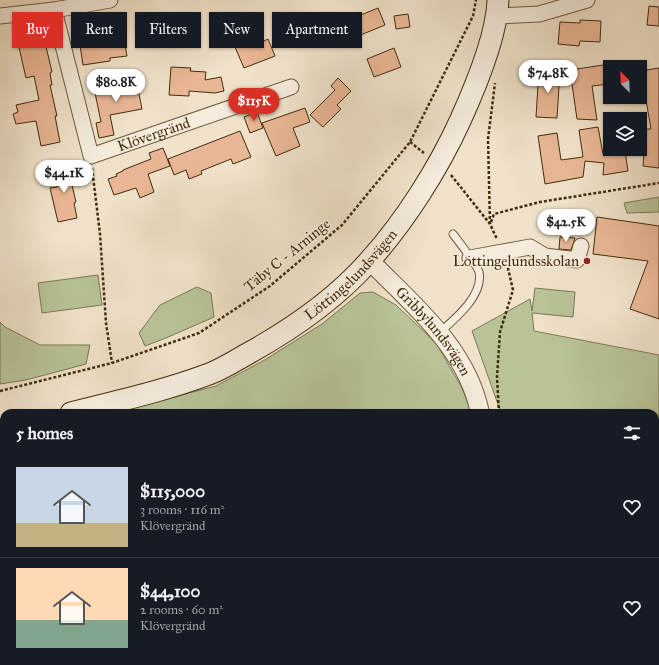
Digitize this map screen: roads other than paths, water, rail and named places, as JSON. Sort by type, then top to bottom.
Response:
[{"type":"main road","name":"Löttingelundsvägen","points":[[87,409],[144,395],[210,374],[279,336],[297,324],[320,307],[370,261],[406,212],[447,148],[474,90],[498,8]]},
{"type":"street","points":[[0,16],[54,10],[110,0]]},
{"type":"street","points":[[498,8],[539,14],[587,0]]},
{"type":"street","name":"Klövergränd","points":[[54,10],[91,156],[291,87]]},
{"type":"street","points":[[470,258],[530,247],[545,256],[577,260],[581,246]]},
{"type":"street","name":"Gribbylundsvägen","points":[[370,261],[440,332],[454,353],[468,379],[479,409]]},
{"type":"lane","points":[[440,332],[466,308],[479,285],[479,272],[453,234]]},
{"type":"place","name":"Löttingelundsskolan","points":[[587,261]]}]
